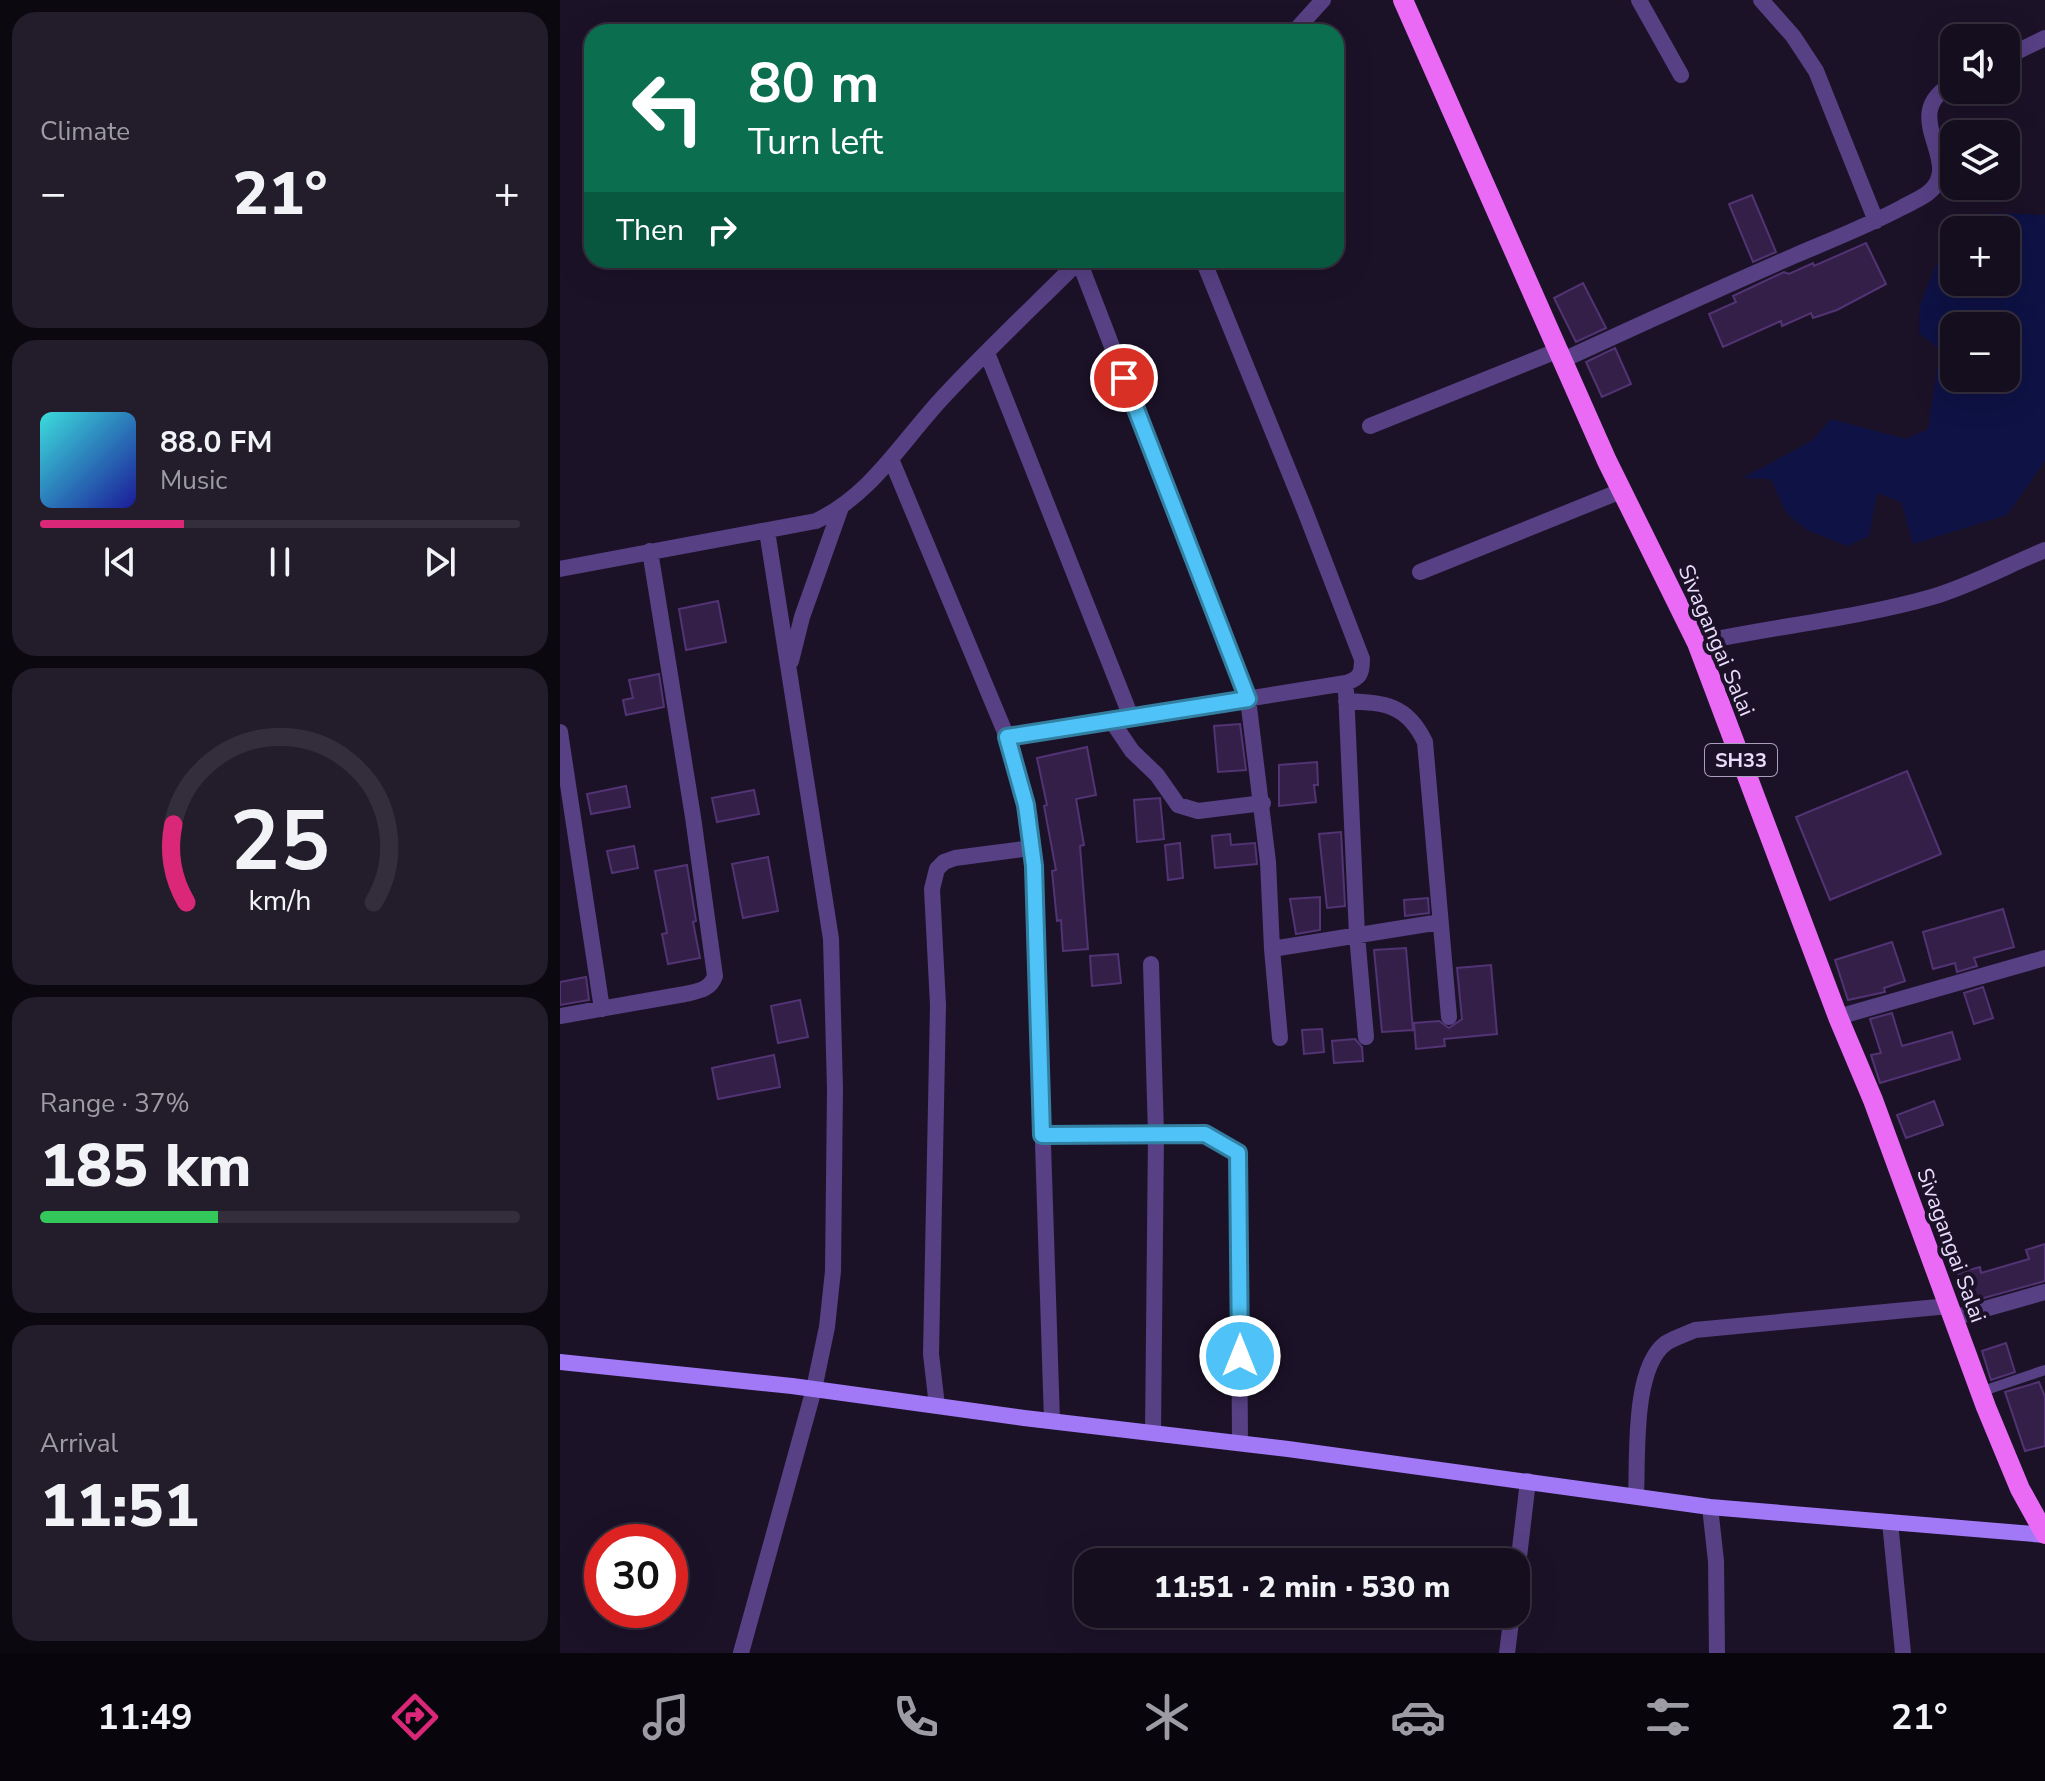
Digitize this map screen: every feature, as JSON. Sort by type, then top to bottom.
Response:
[{"type":"main road","name":"Sivagangai Salai","points":[[1403,0],[1621,491],[1697,643],[1838,1017],[1873,1100],[1980,1392],[2020,1489],[2045,1534]]},
{"type":"street","points":[[1301,24],[1323,0]]},
{"type":"street","points":[[1639,0],[1681,75]]},
{"type":"street","points":[[1761,0],[1793,36],[1816,71],[1876,221]]},
{"type":"street","points":[[2020,50],[2045,38]]},
{"type":"street","points":[[1370,426],[1561,355],[1876,221],[1927,194],[1936,185],[1940,172],[1929,117],[1930,106],[1940,91]]},
{"type":"street","points":[[560,569],[816,521],[840,510],[864,491],[944,396],[1071,268]]},
{"type":"street","points":[[1082,268],[1248,699],[1263,803],[1280,1038]]},
{"type":"street","points":[[1007,737],[1346,683],[1358,678],[1362,672],[1362,659],[1305,511],[1206,268]]},
{"type":"street","points":[[987,353],[1131,717]]},
{"type":"street","points":[[891,459],[1007,737],[1026,805],[1034,866],[1052,1421]]},
{"type":"street","points":[[1420,572],[1621,491]]},
{"type":"street","points":[[789,668],[802,617],[840,510]]},
{"type":"street","points":[[741,1653],[814,1389],[827,1327],[833,1271],[834,994],[831,939],[767,531]]},
{"type":"street","points":[[1697,643],[1890,608],[1936,595],[2045,550]]},
{"type":"street","points":[[560,1016],[706,989],[715,976],[650,551]]},
{"type":"street","points":[[1346,683],[1357,935],[1366,1037]]},
{"type":"street","points":[[1346,701],[1388,705],[1402,712],[1416,724],[1425,742],[1449,1017]]},
{"type":"street","points":[[1111,720],[1132,751],[1157,775],[1178,805],[1198,811],[1263,803]]},
{"type":"street","points":[[560,732],[602,1009]]},
{"type":"street","points":[[937,1406],[931,1354],[938,1005],[932,889],[937,869],[944,862],[1031,848]]},
{"type":"street","points":[[1272,949],[1440,922]]},
{"type":"street","points":[[1838,1017],[2045,958]]},
{"type":"street","points":[[1151,964],[1156,1134],[1153,1433]]},
{"type":"street","points":[[1042,1135],[1205,1134],[1238,1153],[1240,1443]]},
{"type":"street","points":[[1636,1496],[1642,1394],[1651,1360],[1666,1344],[1695,1330],[1951,1312],[2045,1292]]},
{"type":"street","points":[[560,1362],[814,1389],[1710,1507],[2045,1534]]},
{"type":"street","points":[[1520,1548],[1528,1481]]},
{"type":"street","points":[[1710,1507],[1716,1561],[1717,1653]]},
{"type":"street","points":[[1890,1522],[1903,1653]]},
{"type":"street","points":[[1507,1653],[1510,1628]]},
{"type":"lane","points":[[1980,1392],[2045,1370]]},
{"type":"shaded area","points":[[1993,213],[2045,215],[2045,461],[2007,515],[1913,544],[1901,502],[1877,493],[1869,536],[1847,546],[1807,530],[1786,513],[1771,479],[1743,478],[1813,440],[1831,419],[1906,439],[1928,429],[1940,350],[1919,333],[1920,305],[1936,265],[1940,263],[1940,296],[2020,296],[2020,216],[1991,216]]},
{"type":"building","points":[[1752,195],[1776,252],[1753,262],[1729,204]]},
{"type":"building","points":[[1866,243],[1886,284],[1837,310],[1813,318],[1811,313],[1782,326],[1781,321],[1723,347],[1709,314],[1736,302],[1733,296],[1784,272],[1789,274],[1813,263],[1814,266]]},
{"type":"building","points":[[1583,283],[1606,328],[1576,342],[1554,298]]},
{"type":"building","points":[[1615,348],[1631,384],[1602,397],[1586,362]]},
{"type":"building","points":[[718,601],[726,642],[686,650],[679,609]]},
{"type":"building","points":[[659,674],[664,707],[626,715],[623,700],[633,698],[629,680]]},
{"type":"building","points":[[1240,724],[1246,770],[1218,772],[1214,726]]},
{"type":"building","points":[[1087,747],[1096,795],[1076,799],[1084,845],[1080,846],[1088,949],[1063,951],[1052,871],[1056,870],[1037,758]]},
{"type":"building","points":[[1317,762],[1318,785],[1314,785],[1316,802],[1279,806],[1279,765]]},
{"type":"building","points":[[1907,771],[1941,854],[1830,900],[1796,817]]},
{"type":"building","points":[[626,786],[630,807],[591,814],[587,794]]},
{"type":"building","points":[[754,790],[759,814],[717,822],[712,798]]},
{"type":"building","points":[[1160,798],[1164,839],[1137,842],[1134,800]]},
{"type":"building","points":[[1341,832],[1345,906],[1327,908],[1319,834]]},
{"type":"building","points":[[1230,834],[1231,845],[1255,843],[1257,864],[1215,868],[1212,836]]},
{"type":"building","points":[[1180,843],[1183,878],[1168,880],[1165,845]]},
{"type":"building","points":[[634,846],[638,868],[612,873],[607,851]]},
{"type":"building","points":[[768,857],[778,911],[743,918],[732,864]]},
{"type":"building","points":[[687,865],[700,958],[668,964],[662,934],[667,933],[655,871]]},
{"type":"building","points":[[1320,897],[1320,930],[1296,934],[1290,899]]},
{"type":"building","points":[[1428,898],[1429,913],[1405,916],[1404,900]]},
{"type":"building","points":[[2003,909],[2014,947],[1974,958],[1977,966],[1957,972],[1955,963],[1933,969],[1923,932]]},
{"type":"building","points":[[1892,942],[1905,981],[1884,988],[1885,992],[1848,1000],[1835,960]]},
{"type":"building","points":[[1406,948],[1413,1030],[1382,1032],[1374,950]]},
{"type":"building","points":[[1118,954],[1121,983],[1092,986],[1090,956]]},
{"type":"building","points":[[1491,965],[1497,1034],[1444,1039],[1445,1046],[1416,1049],[1414,1023],[1439,1021],[1449,1028],[1462,1019],[1457,968]]},
{"type":"building","points":[[586,977],[589,1000],[560,1005],[560,982]]},
{"type":"building","points":[[1983,987],[1993,1018],[1974,1024],[1964,993]]},
{"type":"building","points":[[800,1000],[808,1037],[778,1043],[771,1006]]},
{"type":"building","points":[[1892,1013],[1902,1046],[1952,1032],[1960,1059],[1880,1083],[1871,1055],[1881,1053],[1870,1019]]},
{"type":"building","points":[[1322,1029],[1324,1052],[1304,1054],[1302,1030]]},
{"type":"building","points":[[1355,1039],[1362,1047],[1363,1061],[1334,1063],[1332,1041]]},
{"type":"building","points":[[774,1055],[780,1087],[718,1099],[712,1068]]},
{"type":"building","points":[[1934,1101],[1943,1125],[1906,1138],[1897,1115]]},
{"type":"building","points":[[2045,1244],[2045,1281],[1966,1303],[1958,1273],[1980,1267],[1981,1273],[2029,1259],[2026,1250]]},
{"type":"building","points":[[2006,1343],[2015,1372],[1991,1380],[1982,1351]]},
{"type":"building","points":[[2039,1382],[2045,1397],[2045,1446],[2025,1451],[2005,1392]]},
{"type":"route","points":[[1124,378],[1248,699],[1007,737],[1026,805],[1034,866],[1042,1135],[1205,1134],[1238,1153],[1240,1356]]}]
